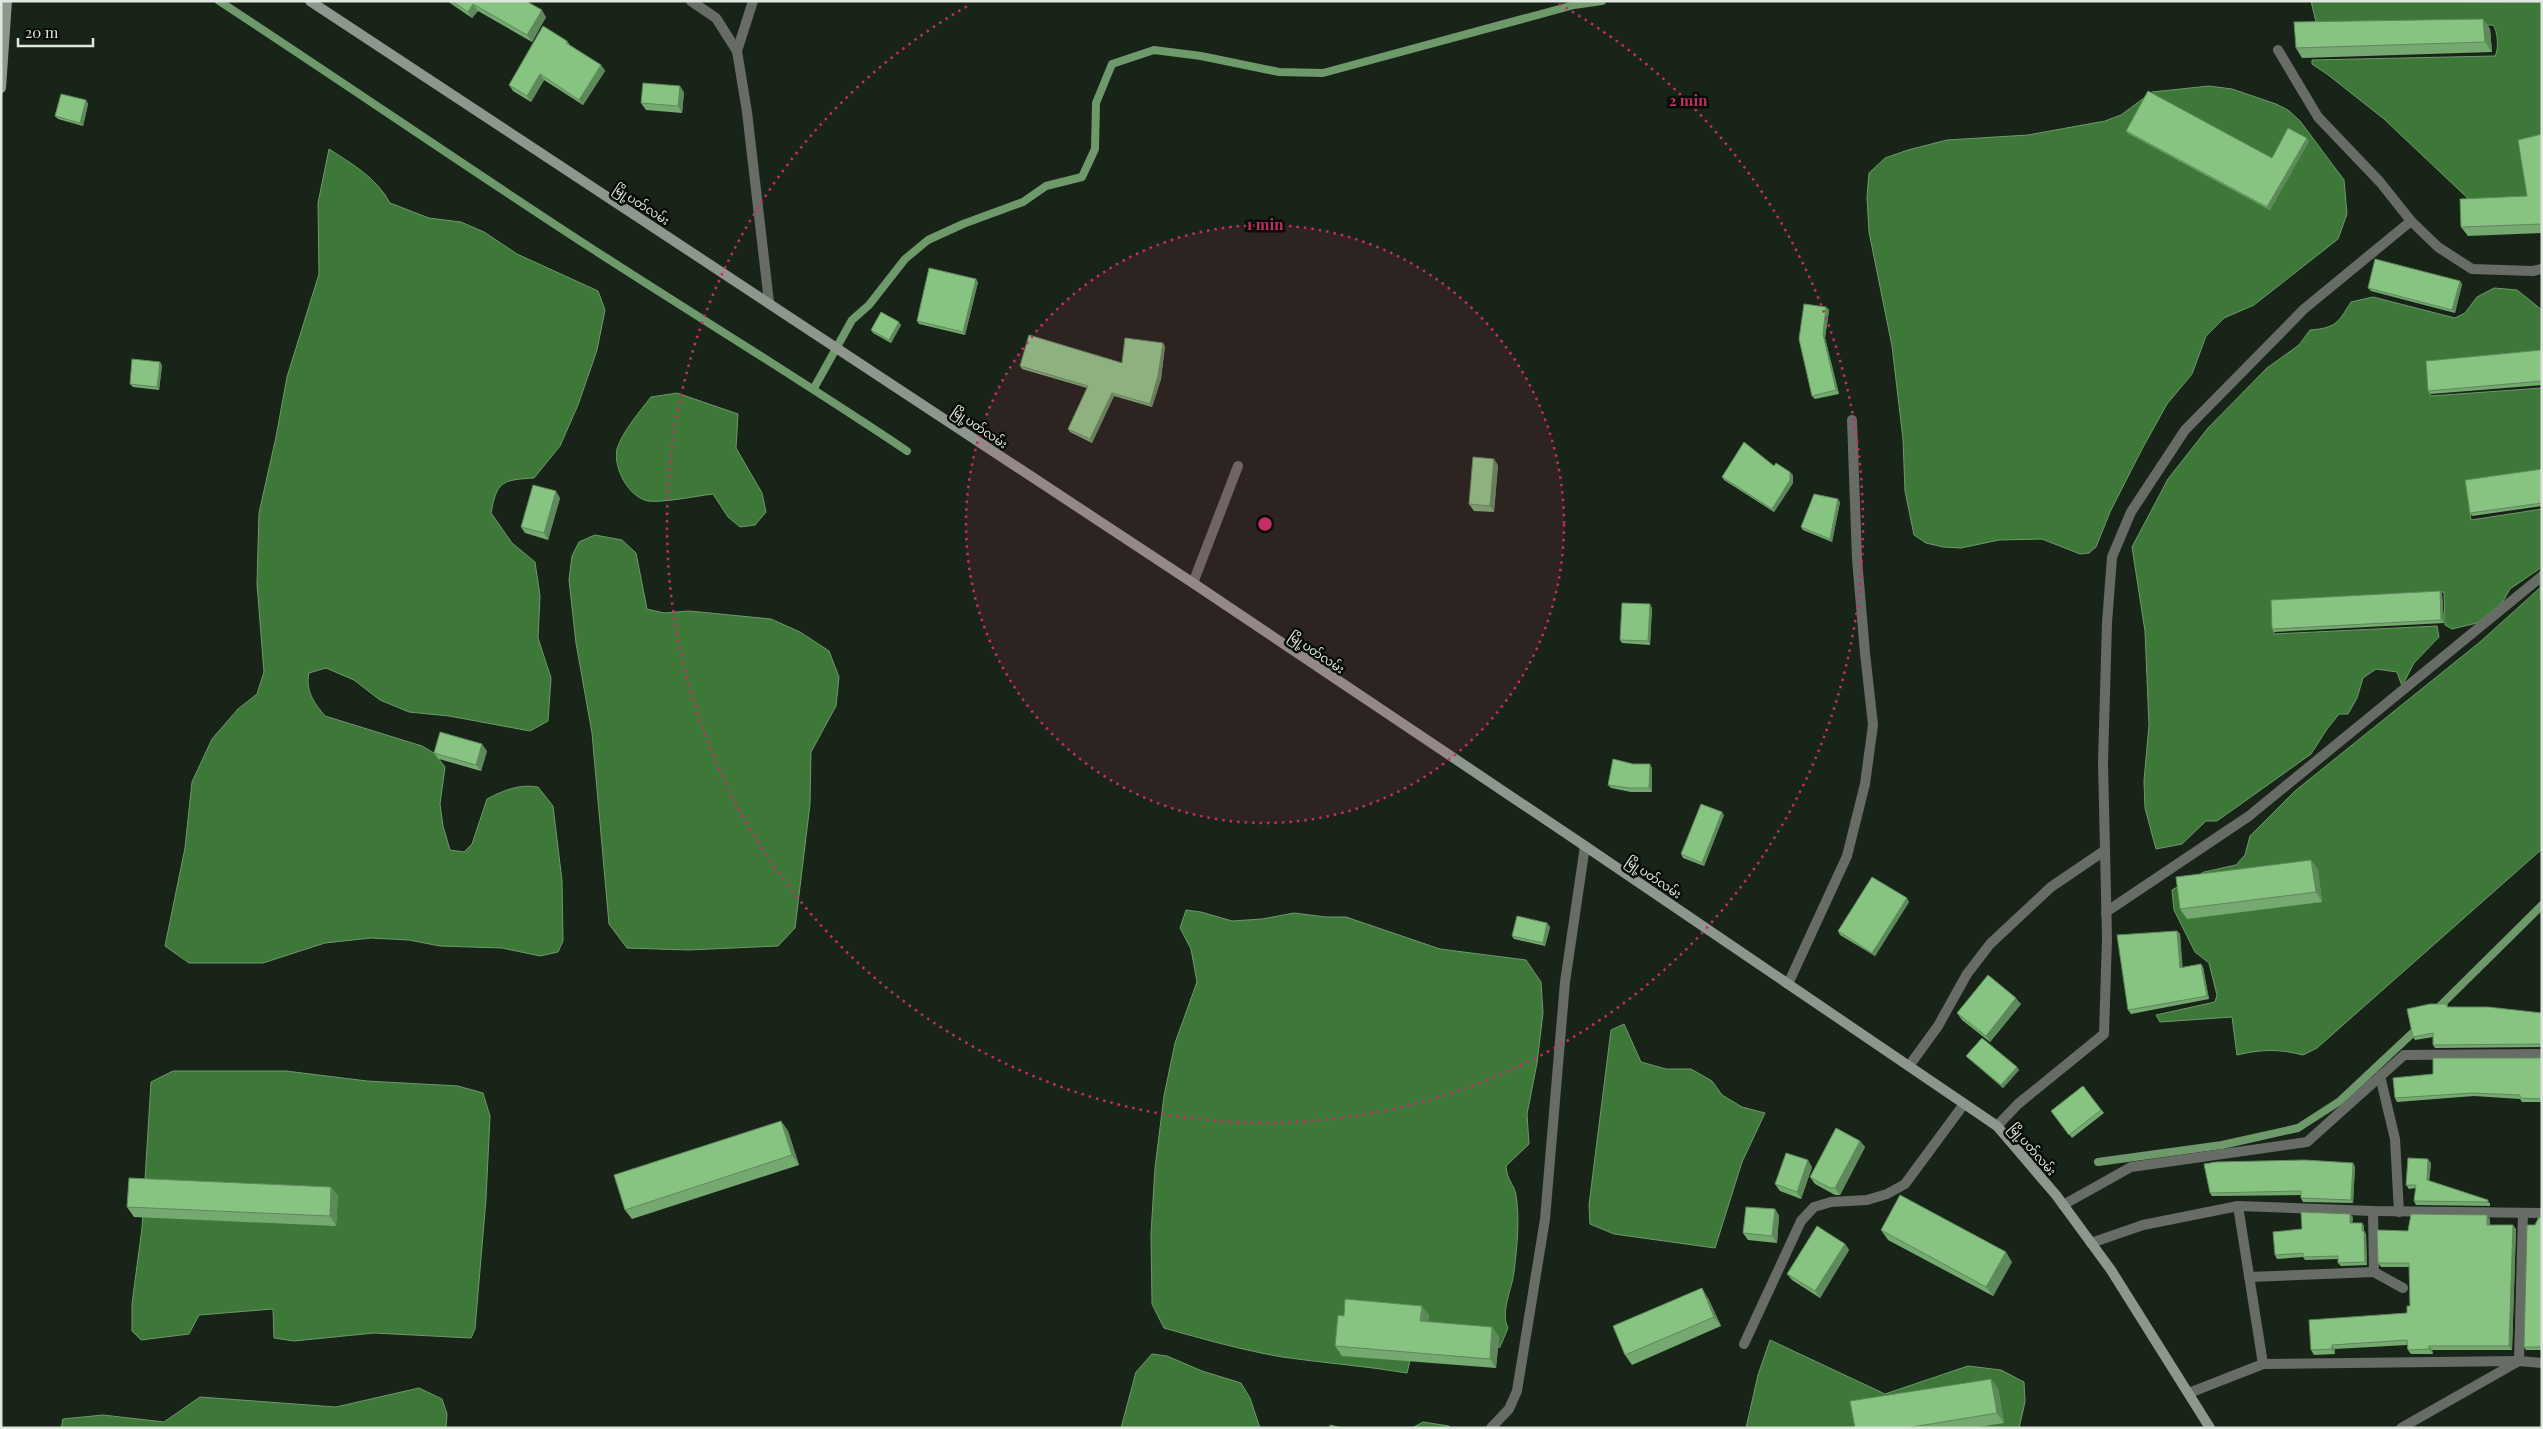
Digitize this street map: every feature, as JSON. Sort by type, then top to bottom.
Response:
[{"type":"main road","points":[[1,88],[6,1]]},
{"type":"main road","name":"မြို့ပတ်လမ်း","points":[[310,1],[1193,583],[1997,1126],[2063,1205],[2091,1243],[2210,1428]]},
{"type":"street","points":[[691,1],[716,18],[737,51],[747,112],[769,302]]},
{"type":"street","points":[[737,51],[754,1]]},
{"type":"street","points":[[2278,50],[2318,117],[2380,182],[2411,221],[2438,246],[2472,269],[2533,271],[2542,269]]},
{"type":"street","points":[[1997,1126],[2018,1104],[2104,1034],[2106,912],[2103,762],[2107,622],[2112,557],[2131,512],[2184,430],[2304,309],[2411,221]]},
{"type":"street","points":[[1788,984],[1847,856],[1865,784],[1873,725],[1864,653],[1857,559],[1852,420]]},
{"type":"street","points":[[1193,583],[1238,466]]},
{"type":"street","points":[[2106,912],[2249,816],[2542,576]]},
{"type":"street","points":[[1491,1428],[1509,1409],[1517,1392],[1545,1219],[1565,982],[1585,846]]},
{"type":"street","points":[[1909,1066],[1938,1026],[1968,974],[1990,944],[2051,887],[2104,851]]},
{"type":"street","points":[[2063,1205],[2131,1167],[2307,1142],[2404,1055],[2542,1054]]},
{"type":"street","points":[[2380,1076],[2395,1139],[2399,1212]]},
{"type":"street","points":[[1744,1344],[1801,1222],[1814,1207],[1831,1202],[1867,1200],[1887,1194],[1905,1184],[1964,1104]]},
{"type":"street","points":[[2238,1206],[2263,1364]]},
{"type":"street","points":[[2091,1243],[2143,1224],[2238,1206],[2399,1212],[2542,1213]]},
{"type":"street","points":[[2373,1211],[2374,1272]]},
{"type":"street","points":[[2520,1361],[2523,1213]]},
{"type":"street","points":[[2249,1277],[2374,1272],[2403,1288]]},
{"type":"street","points":[[2401,1428],[2520,1361]]},
{"type":"street","points":[[2189,1393],[2263,1364],[2520,1361],[2542,1363]]},
{"type":"shaded area","points":[[2311,1],[2542,2],[2542,202],[2475,205],[2384,119],[2312,64],[2312,60],[2495,56],[2497,41],[2493,25],[2329,29],[2316,22]]},
{"type":"shaded area","points":[[2209,86],[2232,89],[2276,104],[2288,110],[2300,121],[2344,180],[2347,214],[2338,239],[2254,305],[2224,318],[2206,336],[2192,374],[2167,404],[2110,512],[2096,547],[2089,553],[2080,554],[2042,539],[1999,540],[1961,548],[1943,547],[1926,543],[1914,535],[1905,491],[1903,439],[1892,346],[1869,232],[1867,197],[1869,173],[1885,158],[1947,140],[2028,135],[2105,121],[2121,115],[2152,92]]},
{"type":"shaded area","points":[[329,149],[371,179],[385,194],[390,203],[429,218],[461,222],[484,232],[517,254],[598,291],[605,310],[597,350],[578,405],[560,446],[534,478],[515,480],[503,484],[496,494],[491,513],[512,543],[535,562],[540,596],[538,638],[551,678],[548,721],[530,731],[449,716],[409,712],[380,700],[354,680],[326,668],[309,673],[308,679],[311,696],[325,716],[422,746],[434,753],[445,767],[440,804],[443,826],[450,850],[464,852],[472,844],[487,799],[499,793],[524,786],[538,787],[553,806],[562,881],[563,941],[558,952],[540,956],[502,948],[440,946],[409,940],[371,938],[325,943],[263,963],[189,963],[165,946],[185,848],[192,782],[212,739],[238,709],[257,694],[264,672],[257,584],[259,513],[287,377],[319,274],[318,203]]},
{"type":"shaded area","points":[[2494,288],[2517,290],[2542,310],[2542,350],[2428,363],[2430,396],[2542,388],[2542,470],[2466,484],[2471,520],[2542,509],[2542,567],[2510,589],[2502,603],[2477,623],[2452,629],[2445,625],[2444,592],[2272,601],[2274,634],[2437,626],[2439,637],[2414,663],[2402,686],[2397,672],[2376,669],[2363,678],[2357,698],[2348,714],[2339,714],[2311,754],[2217,821],[2206,821],[2182,844],[2156,849],[2145,808],[2144,781],[2149,725],[2145,631],[2132,547],[2168,479],[2208,428],[2267,368],[2299,345],[2310,330],[2326,328],[2339,320],[2351,302],[2373,297],[2455,318],[2465,313],[2477,297]]},
{"type":"shaded area","points":[[677,393],[738,414],[736,448],[762,493],[766,512],[755,525],[740,527],[728,517],[713,494],[648,501],[634,494],[628,488],[617,464],[616,456],[619,442],[651,397]]},
{"type":"shaded area","points":[[595,535],[622,540],[636,553],[647,609],[664,613],[689,611],[771,619],[800,632],[829,651],[839,677],[836,706],[811,752],[810,804],[795,928],[778,946],[688,950],[627,948],[609,924],[592,733],[576,643],[569,580],[572,556],[579,542]]},
{"type":"shaded area","points":[[2542,586],[2542,849],[2317,1048],[2303,1055],[2270,1050],[2237,1055],[2232,1017],[2160,1022],[2156,1015],[2215,1002],[2217,995],[2209,963],[2195,952],[2174,910],[2172,890],[2204,872],[2236,865],[2245,855],[2250,836],[2295,791],[2480,642]]},
{"type":"shaded area","points":[[1186,910],[1201,912],[1232,921],[1262,919],[1294,913],[1326,917],[1346,917],[1440,949],[1526,960],[1541,982],[1543,1013],[1537,1063],[1527,1114],[1529,1144],[1506,1166],[1516,1195],[1518,1233],[1514,1272],[1505,1315],[1508,1328],[1500,1347],[1485,1353],[1415,1340],[1407,1373],[1282,1357],[1237,1348],[1164,1328],[1152,1304],[1151,1234],[1155,1168],[1164,1096],[1175,1043],[1197,982],[1191,949],[1180,928]]},
{"type":"shaded area","points":[[1624,1024],[1641,1062],[1666,1069],[1691,1069],[1712,1081],[1722,1095],[1742,1107],[1765,1113],[1742,1162],[1715,1248],[1614,1234],[1590,1224],[1589,1205],[1611,1030]]},
{"type":"shaded area","points":[[173,1071],[286,1071],[367,1081],[458,1086],[483,1093],[490,1116],[486,1199],[475,1329],[471,1338],[374,1333],[294,1341],[274,1338],[273,1309],[199,1315],[189,1334],[141,1340],[132,1331],[132,1304],[142,1228],[151,1082]]},
{"type":"shaded area","points":[[1770,1340],[1885,1394],[1968,1366],[2001,1370],[2024,1382],[2025,1402],[2019,1428],[1746,1428],[1758,1375]]},
{"type":"shaded area","points":[[1152,1354],[1167,1356],[1202,1371],[1241,1383],[1250,1398],[1260,1428],[1121,1428],[1136,1372]]},
{"type":"shaded area","points":[[419,1388],[442,1399],[447,1414],[446,1428],[61,1428],[63,1419],[103,1415],[164,1422],[200,1397],[336,1407]]},
{"type":"shaded area","points":[[1423,1422],[1449,1426],[1451,1428],[1412,1428]]},
{"type":"building","points":[[452,1],[526,1],[542,10],[527,35],[473,4],[468,12]]},
{"type":"building","points":[[2483,19],[2485,42],[2296,48],[2294,22]]},
{"type":"building","points":[[543,26],[601,65],[579,100],[540,74],[527,96],[509,85]]},
{"type":"building","points":[[643,83],[680,86],[678,106],[641,103]]},
{"type":"building","points":[[2148,91],[2272,158],[2288,128],[2307,138],[2267,207],[2126,131]]},
{"type":"building","points":[[61,94],[86,100],[80,123],[55,116]]},
{"type":"building","points":[[2542,134],[2542,224],[2461,227],[2460,199],[2527,196],[2518,140]]},
{"type":"building","points":[[2375,259],[2460,281],[2452,310],[2368,288]]},
{"type":"building","points":[[929,268],[976,279],[963,332],[917,321]]},
{"type":"building","points":[[1804,304],[1826,307],[1823,334],[1836,390],[1812,396],[1799,339]]},
{"type":"building","points":[[881,312],[899,322],[889,340],[871,330]]},
{"type":"building","points":[[1029,335],[1122,363],[1125,338],[1163,343],[1158,376],[1150,404],[1112,393],[1090,439],[1068,429],[1088,386],[1020,366]]},
{"type":"building","points":[[2542,350],[2542,381],[2428,391],[2426,361]]},
{"type":"building","points":[[132,359],[160,362],[157,387],[130,384]]},
{"type":"building","points":[[1744,442],[1774,466],[1776,463],[1790,472],[1790,480],[1772,509],[1722,477]]},
{"type":"building","points":[[1473,457],[1494,459],[1490,506],[1469,504]]},
{"type":"building","points":[[2542,469],[2542,503],[2470,513],[2465,480]]},
{"type":"building","points":[[533,485],[556,491],[544,533],[521,527]]},
{"type":"building","points":[[1814,494],[1838,499],[1830,539],[1801,527]]},
{"type":"building","points":[[2542,567],[2542,600],[2540,600],[2540,572]]},
{"type":"building","points":[[2440,591],[2441,620],[2272,629],[2271,600]]},
{"type":"building","points":[[1622,603],[1650,604],[1648,641],[1620,640]]},
{"type":"building","points":[[440,732],[482,744],[476,765],[434,753]]},
{"type":"building","points":[[1613,759],[1633,764],[1650,764],[1649,788],[1608,785]]},
{"type":"building","points":[[1701,804],[1722,812],[1702,863],[1681,854]]},
{"type":"building","points":[[2311,860],[2316,892],[2180,909],[2176,877]]},
{"type":"building","points":[[1872,877],[1907,898],[1872,953],[1838,931]]},
{"type":"building","points":[[1517,916],[1547,923],[1543,943],[1512,936]]},
{"type":"building","points":[[2177,931],[2180,968],[2201,964],[2207,996],[2128,1010],[2117,935]]},
{"type":"building","points":[[1988,975],[2016,998],[1986,1036],[1957,1013]]},
{"type":"building","points":[[2430,1004],[2447,1004],[2447,1007],[2488,1007],[2542,1013],[2542,1045],[2433,1045],[2433,1033],[2413,1037],[2407,1009]]},
{"type":"building","points":[[1982,1038],[2017,1067],[2001,1085],[1966,1056]]},
{"type":"building","points":[[2542,1056],[2542,1099],[2520,1098],[2520,1095],[2472,1093],[2395,1098],[2393,1078],[2433,1074],[2433,1058],[2540,1058]]},
{"type":"building","points":[[2083,1086],[2101,1110],[2069,1135],[2051,1111]]},
{"type":"building","points":[[781,1121],[792,1155],[625,1210],[614,1175]]},
{"type":"building","points":[[1836,1128],[1860,1141],[1835,1188],[1830,1188],[1810,1177]]},
{"type":"building","points":[[1786,1153],[1808,1160],[1797,1192],[1775,1184]]},
{"type":"building","points":[[2408,1158],[2428,1159],[2427,1180],[2488,1200],[2488,1202],[2414,1201],[2416,1185],[2406,1185]]},
{"type":"building","points":[[2305,1160],[2353,1163],[2351,1200],[2301,1198],[2301,1191],[2210,1193],[2204,1164],[2216,1162]]},
{"type":"building","points":[[129,1178],[331,1187],[330,1216],[127,1207]]},
{"type":"building","points":[[1900,1195],[2006,1252],[1986,1287],[1881,1230]]},
{"type":"building","points":[[1746,1207],[1775,1209],[1772,1236],[1743,1233]]},
{"type":"building","points":[[2301,1212],[2350,1214],[2350,1223],[2362,1223],[2365,1262],[2338,1263],[2338,1256],[2303,1257],[2303,1253],[2275,1255],[2273,1232],[2302,1229]]},
{"type":"building","points":[[2411,1214],[2487,1215],[2487,1225],[2513,1225],[2509,1346],[2429,1346],[2429,1349],[2408,1350],[2407,1340],[2332,1345],[2332,1349],[2311,1350],[2309,1320],[2407,1313],[2407,1306],[2410,1306],[2409,1263],[2378,1263],[2377,1230],[2408,1231]]},
{"type":"building","points":[[2539,1217],[2542,1218],[2542,1347],[2524,1347],[2527,1225],[2535,1225]]},
{"type":"building","points":[[1817,1226],[1845,1244],[1815,1291],[1787,1274]]},
{"type":"building","points":[[1702,1288],[1714,1317],[1625,1355],[1613,1326]]},
{"type":"building","points":[[1345,1299],[1422,1306],[1420,1321],[1492,1327],[1490,1359],[1335,1346],[1338,1315],[1344,1316]]},
{"type":"building","points":[[1991,1379],[1997,1413],[1906,1428],[1855,1428],[1850,1401]]},
{"type":"building","points":[[1330,1425],[1342,1428],[1330,1428]]},
{"type":"waterway","points":[[219,1],[544,217],[907,451]]},
{"type":"waterway","points":[[814,388],[852,320],[869,305],[905,259],[928,240],[963,224],[1023,202],[1046,186],[1082,177],[1095,149],[1096,103],[1112,64],[1154,50],[1201,56],[1279,72],[1323,73],[1574,5],[1602,1]]},
{"type":"waterway","points":[[2435,1011],[2542,905]]},
{"type":"waterway","points":[[2098,1162],[2222,1145],[2298,1128],[2340,1101],[2420,1026]]}]
